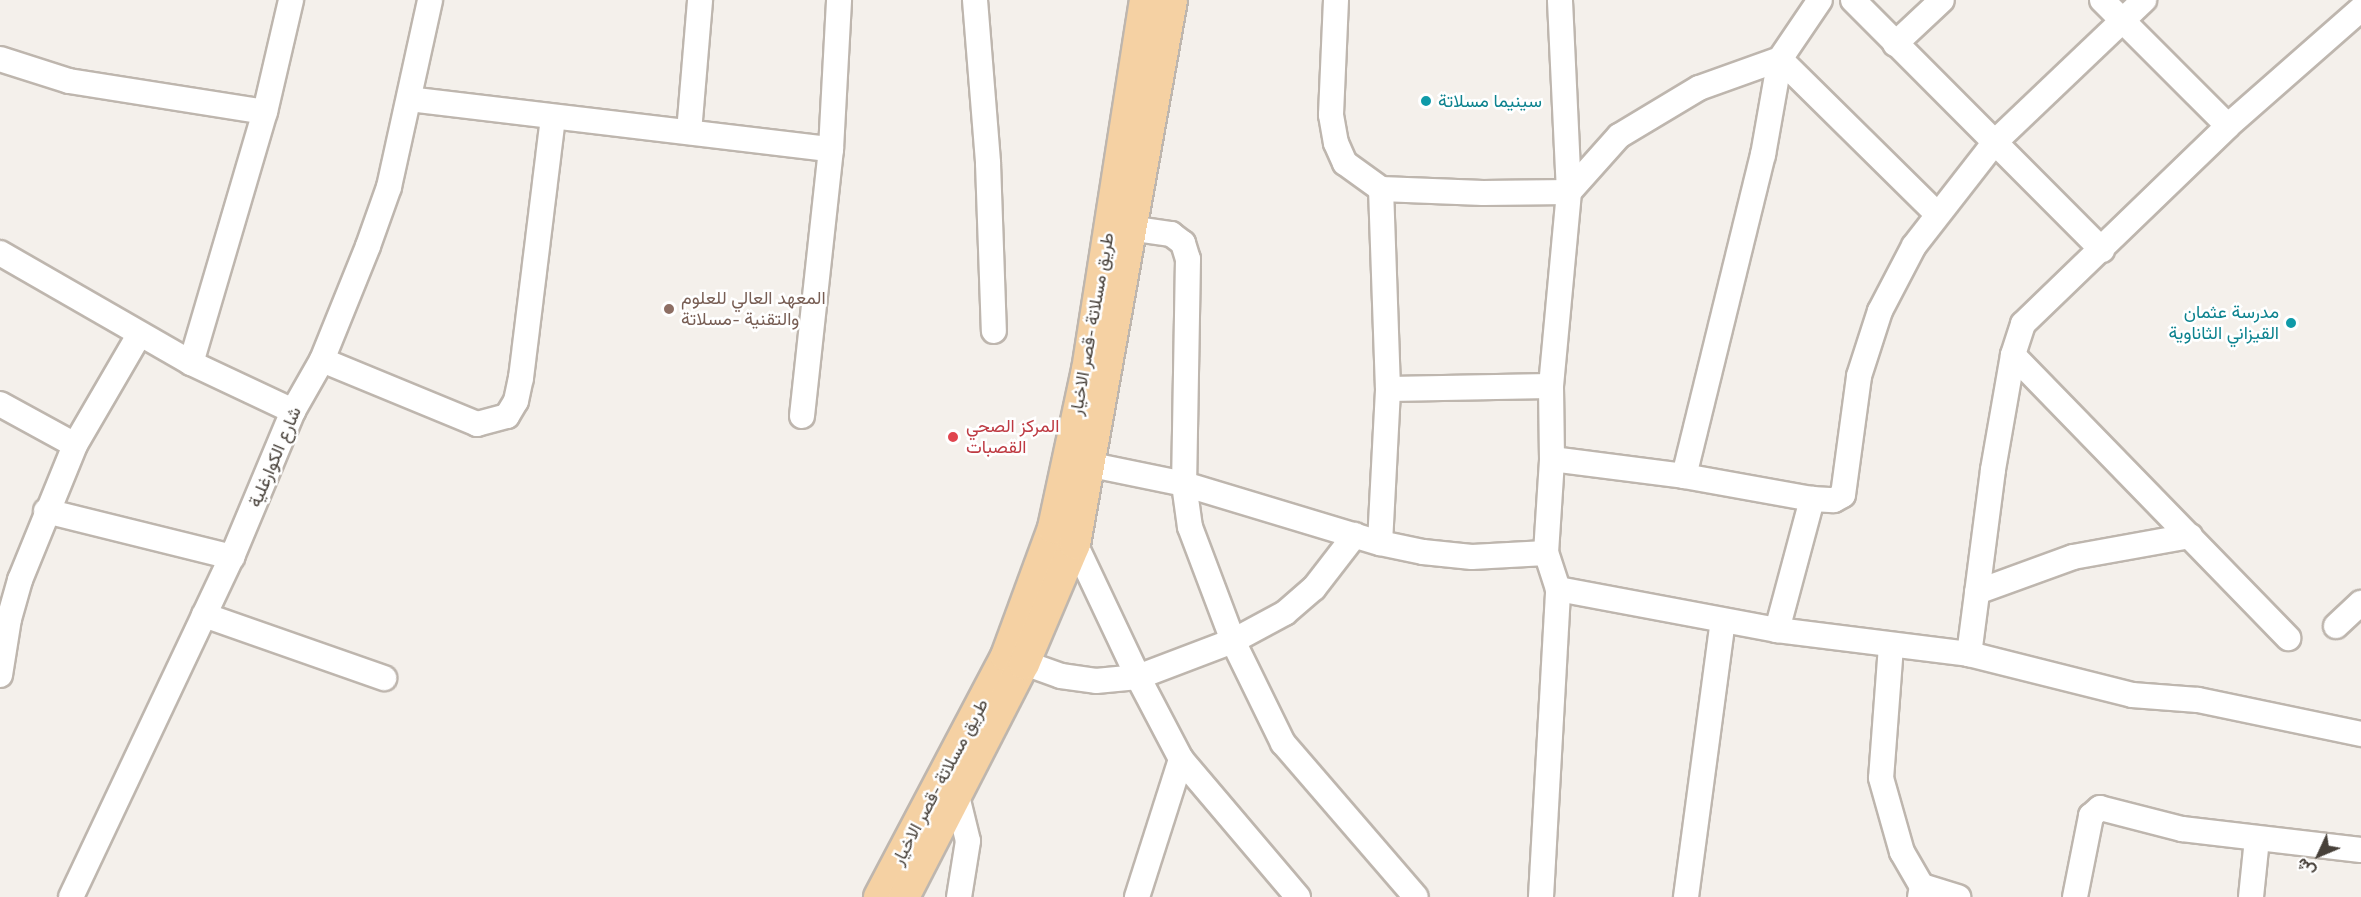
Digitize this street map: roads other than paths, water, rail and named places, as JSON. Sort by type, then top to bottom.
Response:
[{"type":"main road","name":"طريق مسلاتة -قصر الاخيار","points":[[899,892],[1015,660],[1053,528],[1079,462],[1087,370],[1121,228],[1145,0]]},
{"type":"main road","points":[[1121,228],[1172,0]]},
{"type":"main road","points":[[899,892],[957,795],[1015,660],[1076,544],[1079,462]]},
{"type":"street","points":[[191,363],[266,112],[291,0]]},
{"type":"street","name":"شارع الكوارغلية","points":[[71,897],[232,557],[293,411],[322,360],[389,187],[430,0]]},
{"type":"street","points":[[689,132],[700,0]]},
{"type":"street","points":[[802,416],[831,149],[840,0]]},
{"type":"street","points":[[975,0],[988,163],[994,331]]},
{"type":"street","points":[[1336,0],[1331,115],[1336,142],[1345,163],[1381,189],[1569,192],[1619,136],[1699,88],[1779,59]]},
{"type":"street","points":[[1533,897],[1541,897],[1558,589],[1546,553],[1552,459],[1551,386],[1569,192],[1560,0]]},
{"type":"street","points":[[1684,476],[1763,154],[1779,59],[1820,0]]},
{"type":"street","points":[[1853,0],[2102,250]]},
{"type":"street","points":[[1895,44],[1942,0]]},
{"type":"street","points":[[2102,0],[2228,126]]},
{"type":"street","points":[[1552,459],[1684,476],[1812,499],[1834,500],[1843,495],[1859,376],[1880,311],[1914,246],[1995,142],[2144,0]]},
{"type":"street","points":[[1970,654],[1977,592],[2013,355],[2023,324],[2228,126],[2361,9]]},
{"type":"street","points":[[0,59],[69,81],[266,112]]},
{"type":"street","points":[[1779,59],[1937,214]]},
{"type":"street","points":[[409,99],[553,118],[831,149]]},
{"type":"street","points":[[322,360],[477,424],[507,416],[516,401],[521,378],[553,118]]},
{"type":"street","points":[[1380,543],[1388,389],[1381,189]]},
{"type":"street","points":[[1121,228],[1171,234],[1183,243],[1188,259],[1184,484],[1190,527],[1233,641],[1283,743],[1416,897]]},
{"type":"street","points":[[0,253],[139,335],[191,363],[293,411]]},
{"type":"street","points":[[0,675],[9,619],[46,512],[75,445],[139,335]]},
{"type":"street","points":[[2013,355],[2288,638]]},
{"type":"street","points":[[1388,389],[1551,386]]},
{"type":"street","points":[[0,404],[75,445]]},
{"type":"street","points":[[1079,462],[1184,484],[1380,543],[1473,556],[1546,553]]},
{"type":"street","points":[[1777,630],[1812,499]]},
{"type":"street","points":[[46,512],[232,557]]},
{"type":"street","points":[[1015,660],[1061,676],[1096,681],[1138,677],[1233,641],[1292,607],[1314,588],[1355,535]]},
{"type":"street","points":[[1977,592],[2073,557],[2190,536]]},
{"type":"street","points":[[1076,544],[1138,677],[1181,759],[1295,896]]},
{"type":"street","points":[[1558,589],[1777,630],[1891,646],[1970,654],[2132,694],[2198,700],[2361,734]]},
{"type":"street","points":[[2336,626],[2361,603]]},
{"type":"street","points":[[204,615],[384,678]]},
{"type":"street","points":[[1686,897],[1722,621]]},
{"type":"street","points":[[1891,646],[1881,778],[1902,852],[1921,892],[1958,897]]},
{"type":"street","points":[[1137,897],[1181,759]]},
{"type":"street","points":[[957,795],[968,841],[959,897]]},
{"type":"street","points":[[2075,897],[2091,816],[2100,808],[2182,829],[2361,850]]},
{"type":"street","points":[[2251,897],[2257,839]]},
{"type":"place","name":"سينيما مسلاتة","points":[[1426,101]]},
{"type":"place","name":"المعهد العالي للعلوم والتقنية -مسلاتة","points":[[669,309]]},
{"type":"place","name":"مدرسة عثمان القيزاني الثاناوية","points":[[2291,323]]},
{"type":"place","name":"المركز الصحي القصبات","points":[[953,437]]}]
